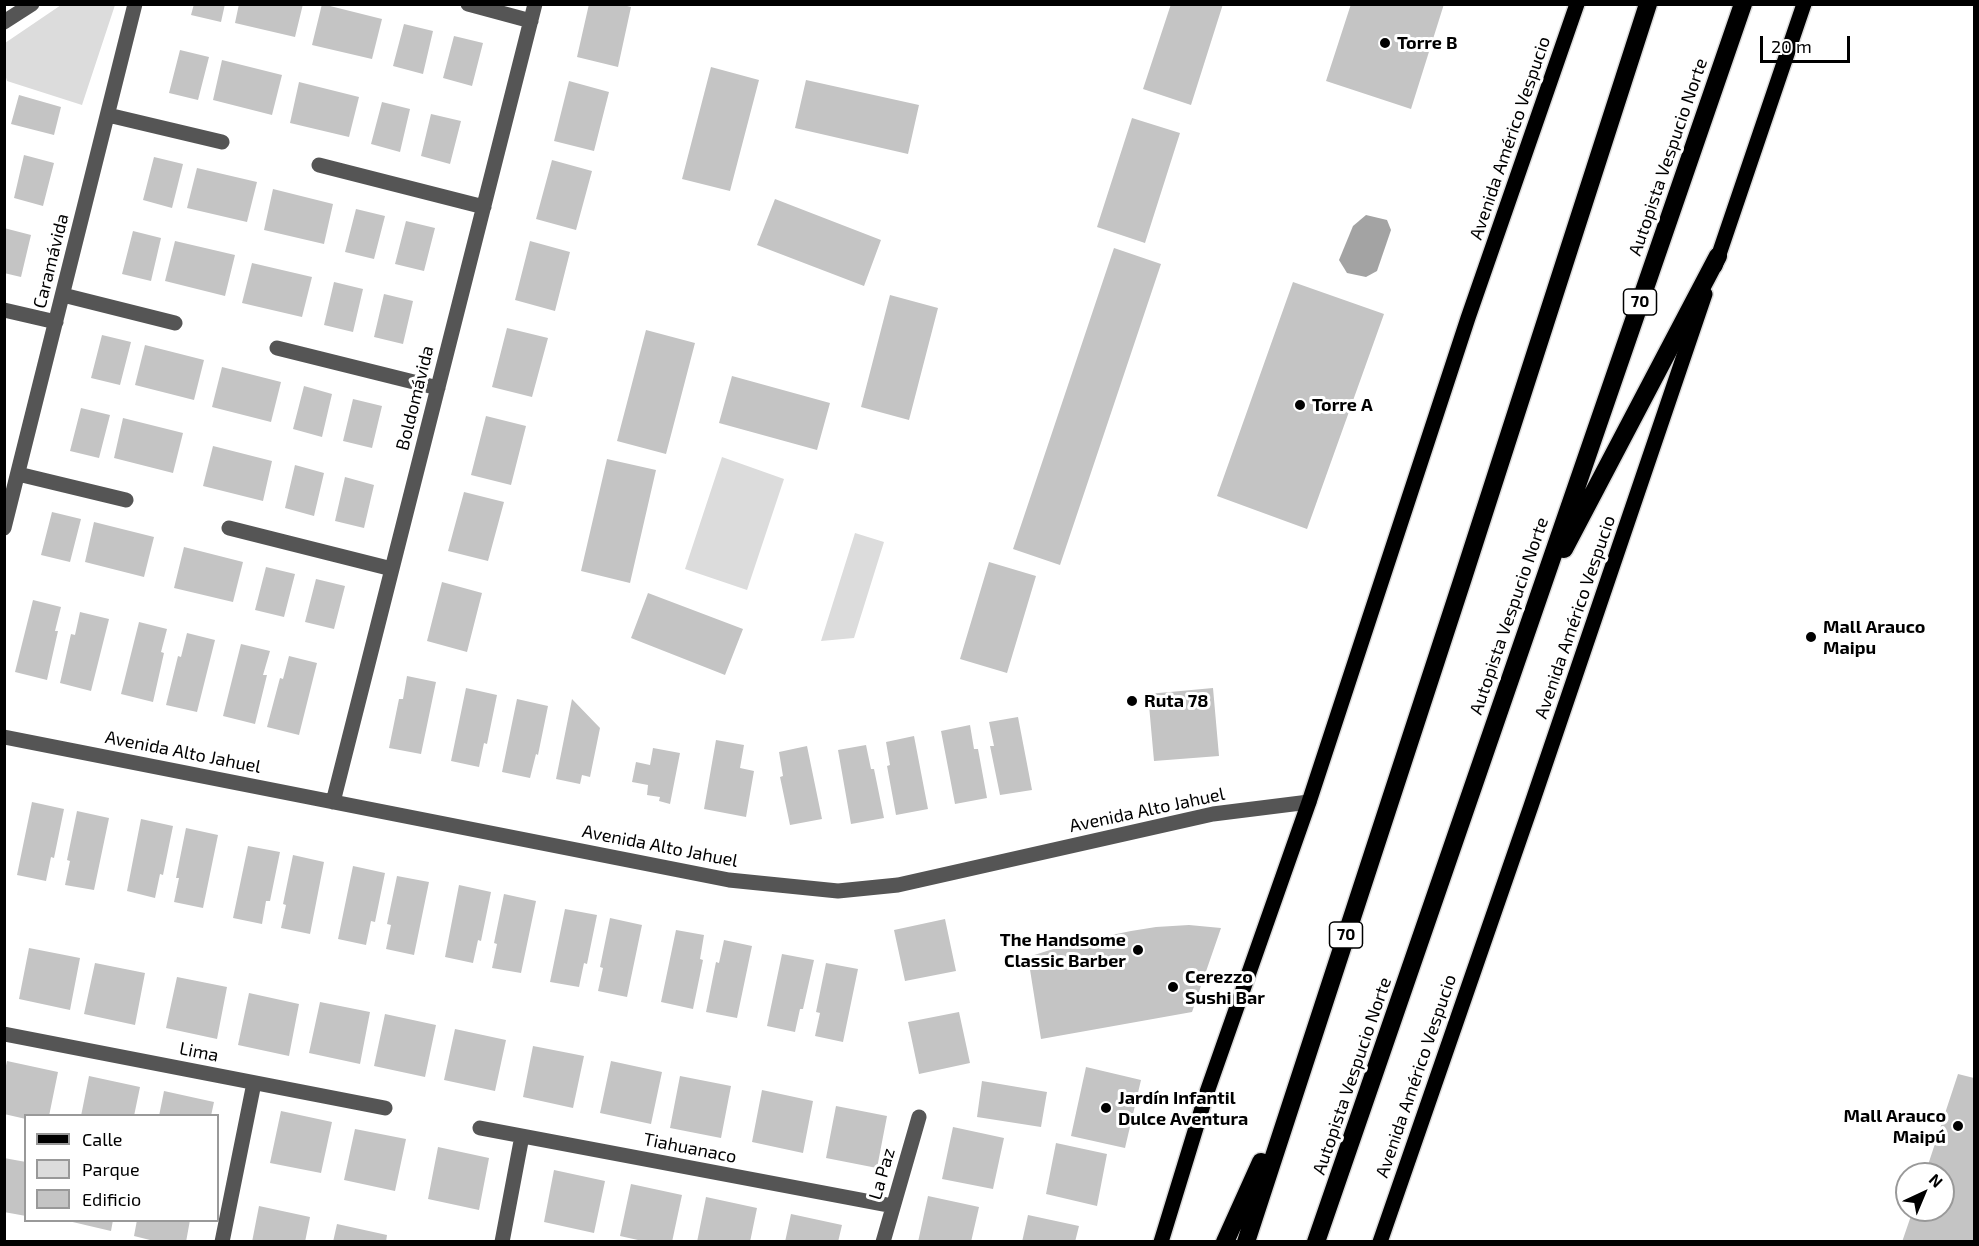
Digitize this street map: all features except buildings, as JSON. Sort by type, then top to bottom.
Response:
[{"type":"highway","name":"70","points":[[1246,1242],[1648,4]]},
{"type":"highway","name":"Autopista Vespucio Norte","points":[[1316,1242],[1743,4]]},
{"type":"highway","points":[[1537,601],[1718,256]]},
{"type":"highway","points":[[1225,1242],[1299,1079]]},
{"type":"main road","name":"Avenida Américo Vespucio","points":[[1161,1242],[1208,1092],[1309,802],[1468,318],[1577,4]]},
{"type":"main road","name":"Avenida Américo Vespucio","points":[[1380,1242],[1804,4]]},
{"type":"street","points":[[4,22],[32,4]]},
{"type":"street","name":"Caramávida","points":[[4,528],[8,496],[18,474],[135,4]]},
{"type":"street","points":[[468,4],[531,21]]},
{"type":"street","name":"Boldomávida","points":[[333,802],[535,4]]},
{"type":"street","points":[[108,114],[222,142]]},
{"type":"street","points":[[319,165],[484,207]]},
{"type":"street","points":[[63,295],[175,323]]},
{"type":"street","points":[[4,310],[56,322]]},
{"type":"street","points":[[277,348],[438,388]]},
{"type":"street","points":[[18,474],[126,500]]},
{"type":"street","points":[[229,528],[392,569]]},
{"type":"street","name":"Avenida Alto Jahuel","points":[[4,737],[729,880],[838,891],[898,885],[1214,814],[1309,802]]},
{"type":"street","name":"Lima","points":[[4,1034],[385,1108]]},
{"type":"street","points":[[222,1242],[254,1083]]},
{"type":"street","name":"La Paz","points":[[882,1242],[919,1117]]},
{"type":"street","name":"Tiahuanaco","points":[[480,1128],[893,1206]]},
{"type":"street","points":[[502,1242],[522,1136]]},
{"type":"green space","points":[[61,5],[115,5],[82,105],[7,81],[5,74],[5,43]]},
{"type":"green space","points":[[722,457],[784,479],[747,590],[685,569]]},
{"type":"green space","points":[[855,533],[884,542],[854,638],[821,641]]},
{"type":"shaded area","points":[[1366,215],[1387,220],[1391,230],[1377,271],[1366,277],[1347,273],[1339,260],[1353,226]]},
{"type":"place","name":"Torre B","points":[[1385,43]]},
{"type":"place","name":"Torre A","points":[[1300,405]]},
{"type":"place","name":"Mall Arauco Maipu","points":[[1811,637]]},
{"type":"place","name":"Ruta 78","points":[[1132,701]]},
{"type":"place","name":"The Handsome Classic Barber","points":[[1138,950]]},
{"type":"place","name":"Cerezzo Sushi Bar","points":[[1173,987]]},
{"type":"place","name":"Jardín Infantil Dulce Aventura","points":[[1106,1108]]},
{"type":"place","name":"Mall Arauco Maipú","points":[[1958,1126]]}]
